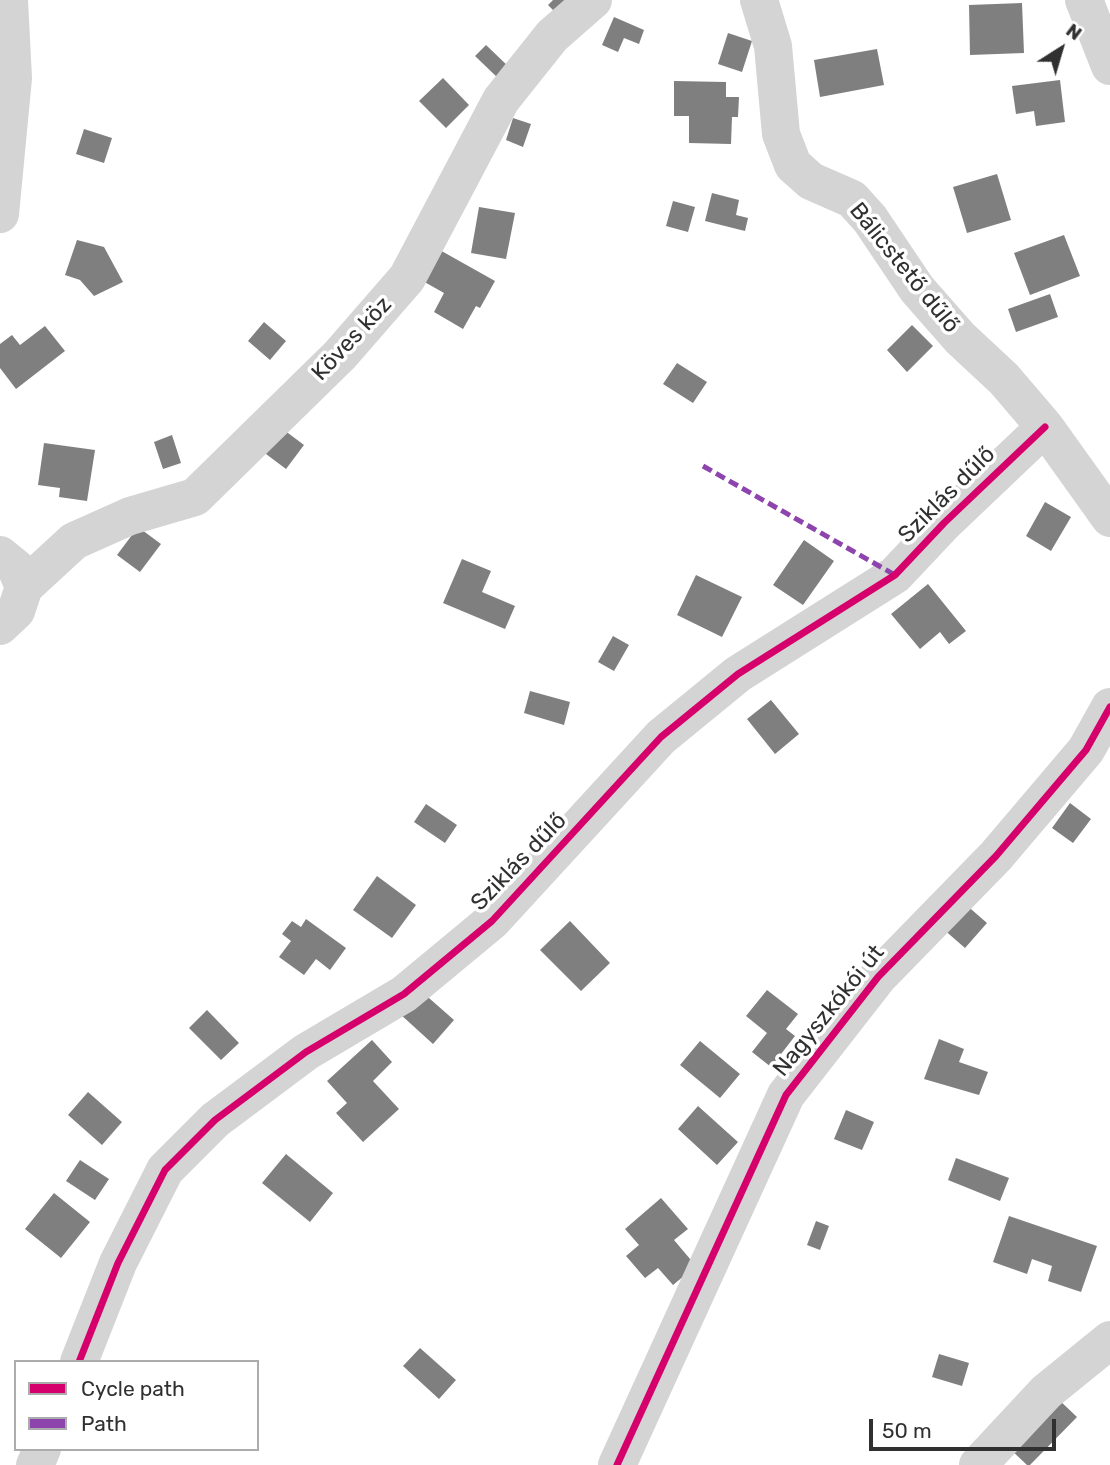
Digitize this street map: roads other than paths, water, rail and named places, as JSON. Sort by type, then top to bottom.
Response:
[{"type":"street","points":[[0,214],[13,78],[9,0]]},
{"type":"street","name":"Köves köz","points":[[24,587],[74,541],[130,516],[195,497],[340,355],[407,278],[501,100],[552,36],[593,0]]},
{"type":"street","name":"Bálicstető dűlő","points":[[759,0],[773,46],[781,134],[793,165],[811,181],[852,199],[870,219],[917,289],[960,338],[1004,379],[1045,427],[1110,518]]},
{"type":"street","points":[[1084,0],[1110,66]]},
{"type":"street","name":"Sziklás dűlő","points":[[80,1360],[118,1264],[165,1170],[215,1120],[306,1052],[404,994],[492,921],[661,737],[738,674],[895,575],[944,523],[1045,427]]},
{"type":"street","points":[[0,555],[16,568],[24,587],[16,611],[0,626]]},
{"type":"street","name":"Nagyszkókói út","points":[[617,1465],[786,1095],[878,977],[996,856],[1086,750],[1110,707]]},
{"type":"street","points":[[978,1465],[1046,1392],[1110,1340]]}]
